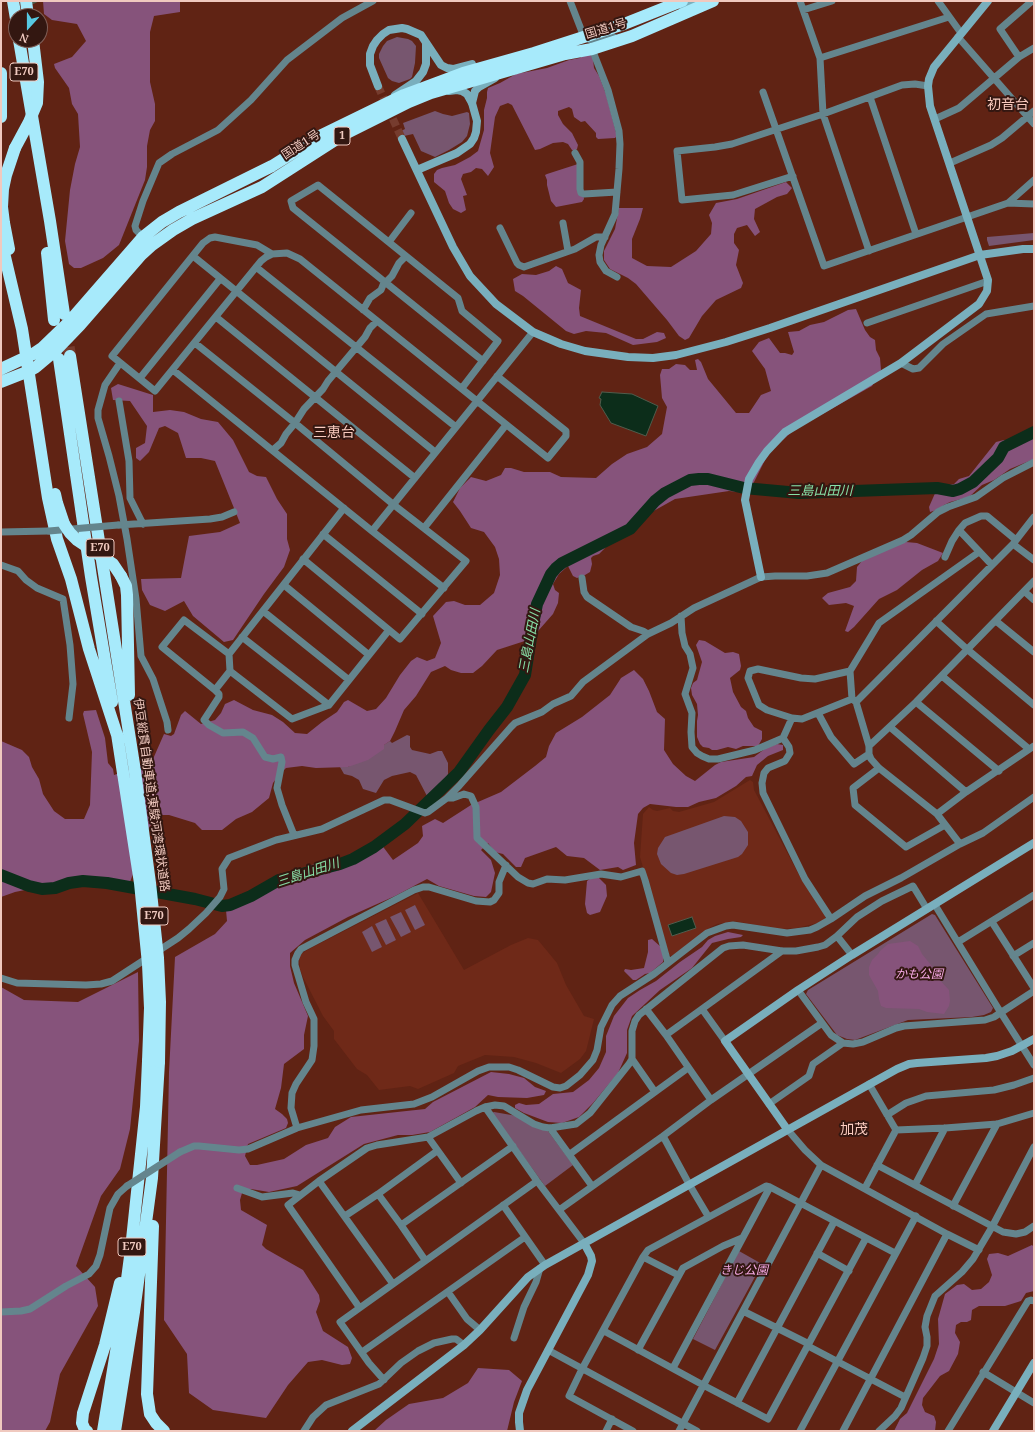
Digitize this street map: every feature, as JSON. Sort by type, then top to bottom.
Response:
[{"type":"highway","name":"国道1号","points":[[1,369],[42,348],[147,241],[162,222],[179,212],[272,166],[320,136],[380,106],[436,82],[462,73],[534,54],[637,19],[682,1]]},
{"type":"highway","name":"国道1号","points":[[1,382],[33,369],[71,335],[140,255],[147,241],[262,187],[343,135],[409,102],[431,93],[565,54],[592,49],[618,40],[713,1]]},
{"type":"highway","name":"E70","points":[[20,48],[37,153],[50,221],[59,317]]},
{"type":"highway","points":[[29,356],[5,231],[2,207],[6,174],[15,148],[37,103],[38,82],[34,48]]},
{"type":"highway","points":[[1,73],[1,117]]},
{"type":"highway","points":[[1,240],[33,369],[57,503],[64,524],[77,540],[113,564],[126,586],[124,741]]},
{"type":"highway","name":"伊豆縦貫自動車道;東駿河湾環状道路","points":[[64,358],[91,577],[129,772],[148,964],[157,1107],[152,1178],[143,1250],[115,1431]]},
{"type":"highway","points":[[33,369],[48,498],[57,539],[72,579],[89,649],[124,741]]},
{"type":"highway","name":"伊豆縦貫自動車道;東駿河湾環状道路","points":[[92,1430],[123,1309],[146,1107],[154,1061]]},
{"type":"highway","points":[[157,1107],[147,1394],[150,1414],[164,1431]]},
{"type":"highway","points":[[92,1430],[82,1423],[105,1345],[128,1248],[136,1203]]},
{"type":"street","points":[[147,241],[136,230],[135,226],[143,201],[159,164],[172,154],[218,130],[251,100],[287,60],[342,18],[373,1]]},
{"type":"street","points":[[572,1],[584,37],[593,41],[612,36],[618,40]]},
{"type":"street","points":[[800,1],[820,58],[823,114],[869,251]]},
{"type":"street","points":[[803,10],[832,1]]},
{"type":"street","points":[[938,1],[960,35],[994,79],[1034,124]]},
{"type":"street","points":[[760,577],[745,500],[749,479],[759,462],[785,432],[901,363],[978,304],[987,291],[988,281],[950,162],[930,106],[928,86],[934,67],[988,1]]},
{"type":"street","points":[[1019,57],[1000,29],[1032,1]]},
{"type":"street","points":[[682,14],[684,7],[695,2]]},
{"type":"street","points":[[820,58],[949,17]]},
{"type":"street","points":[[378,86],[370,65],[370,54],[373,46],[383,34],[389,30],[407,28],[420,35],[441,65],[447,68],[454,69],[474,64],[501,62]]},
{"type":"street","points":[[380,106],[416,81],[423,72],[426,64],[426,42]]},
{"type":"street","points":[[935,119],[959,108],[1019,57],[1034,48]]},
{"type":"street","points":[[592,49],[608,90],[619,131],[620,144],[618,192],[615,214],[599,251],[600,262],[606,271],[617,277]]},
{"type":"street","points":[[472,103],[479,87],[510,70]]},
{"type":"street","points":[[793,176],[733,195],[682,200],[676,151],[732,144],[777,130],[902,85],[915,84],[928,86]]},
{"type":"street","points":[[417,170],[457,154],[470,144],[476,132],[477,121],[472,103],[467,94],[457,90],[431,93]]},
{"type":"street","points":[[763,92],[824,266],[1008,203],[1034,204]]},
{"type":"street","points":[[870,97],[916,234]]},
{"type":"street","points":[[950,162],[976,153],[991,145],[1002,138],[1034,111]]},
{"type":"street","points":[[402,139],[453,247],[470,276],[496,304],[533,332],[561,344],[585,351],[628,357],[653,358],[676,355],[726,342],[770,328],[980,255],[1034,249]]},
{"type":"street","points":[[575,153],[580,162],[580,189],[582,193],[618,192]]},
{"type":"street","points":[[1008,203],[1034,180]]},
{"type":"street","points":[[462,388],[483,361],[498,341],[462,311],[458,298],[318,185],[291,201],[293,208],[483,361]]},
{"type":"street","points":[[388,242],[411,213]]},
{"type":"street","points":[[562,223],[568,251]]},
{"type":"street","points":[[500,228],[517,263],[521,266],[529,266],[582,246],[596,237],[605,237]]},
{"type":"street","points":[[272,254],[257,245],[215,237],[206,240],[112,356],[155,391],[174,370],[256,267],[266,257],[272,254],[286,253],[300,259],[548,458],[566,434],[566,431],[497,376]]},
{"type":"street","points":[[193,256],[436,452]]},
{"type":"street","points":[[363,310],[370,298],[381,290],[385,282],[392,276],[399,263],[406,256]]},
{"type":"street","points":[[256,267],[456,427]]},
{"type":"street","points":[[140,378],[220,279]]},
{"type":"street","points":[[868,323],[988,281]]},
{"type":"street","points":[[901,363],[913,369],[918,368],[943,344],[986,314],[1034,306]]},
{"type":"street","points":[[216,317],[415,478]]},
{"type":"street","points":[[273,450],[296,423],[304,409],[315,398],[377,321]]},
{"type":"street","points":[[372,531],[533,332]]},
{"type":"street","points":[[195,343],[296,423],[394,505],[466,561],[400,639],[303,559]]},
{"type":"street","points":[[120,363],[105,385],[98,410],[99,424],[119,496],[121,525],[133,579],[141,656],[152,679],[167,722],[168,730]]},
{"type":"street","points":[[174,370],[444,588]]},
{"type":"street","points":[[119,401],[129,461],[130,498],[143,524]]},
{"type":"street","points":[[424,528],[506,425]]},
{"type":"street","points":[[1,978],[16,983],[86,985],[101,984],[112,981],[178,938],[206,913],[220,897],[224,889],[222,869],[230,858],[276,840],[322,829],[384,800],[396,802],[424,813],[428,812],[447,798],[515,723],[542,712],[553,704],[571,696],[583,682],[648,634],[671,623],[694,608],[760,577],[807,576],[826,573],[904,540],[938,512],[976,497],[1004,478],[1034,462]]},
{"type":"street","points":[[215,690],[230,671],[229,654],[344,508]]},
{"type":"street","points":[[1,532],[49,531],[210,519],[222,517],[234,512]]},
{"type":"street","points":[[945,557],[958,530],[970,520],[984,515],[987,516],[1034,560]]},
{"type":"street","points":[[850,671],[815,679],[801,678],[758,669],[750,671],[748,678],[759,704],[767,710],[792,718],[802,719],[854,700],[1015,542],[1034,518]]},
{"type":"street","points":[[958,530],[992,565]]},
{"type":"street","points":[[323,534],[422,614]]},
{"type":"street","points":[[960,844],[937,814],[879,768],[869,754],[869,746],[854,700],[850,671],[879,623],[978,552]]},
{"type":"street","points":[[1,565],[18,571],[26,580],[37,588],[63,599],[70,645],[73,684],[70,718]]},
{"type":"street","points":[[582,578],[584,592],[587,597],[632,628],[648,634]]},
{"type":"street","points":[[869,746],[968,650],[1034,581]]},
{"type":"street","points":[[284,585],[369,655]]},
{"type":"street","points":[[1025,592],[1034,600]]},
{"type":"street","points":[[263,611],[349,680]]},
{"type":"street","points":[[681,616],[685,646],[693,668],[685,694],[692,713],[691,744],[697,753],[709,759],[718,759],[755,750],[783,738],[792,718]]},
{"type":"street","points":[[229,654],[184,620],[162,647],[219,694],[219,697],[204,720],[209,725],[223,733],[243,732],[253,738],[266,757],[273,759],[282,757],[277,788],[294,836]]},
{"type":"street","points":[[936,621],[1034,705]]},
{"type":"street","points":[[996,621],[1034,652]]},
{"type":"street","points":[[230,671],[292,719],[329,705],[389,630]]},
{"type":"street","points":[[242,637],[329,705]]},
{"type":"street","points":[[937,814],[966,792],[999,771],[1032,747],[942,676]]},
{"type":"street","points":[[916,702],[999,771]]},
{"type":"street","points":[[818,713],[827,732],[854,764],[869,754]]},
{"type":"street","points":[[890,727],[966,792]]},
{"type":"street","points":[[783,738],[789,747],[790,754],[788,758],[768,768],[764,773],[762,783],[763,793],[805,879],[831,920]]},
{"type":"street","points":[[879,768],[853,788],[856,805],[906,847],[945,825]]},
{"type":"street","points":[[447,798],[464,794],[471,796],[476,807],[477,838],[522,879],[533,884],[547,879],[564,880],[601,874],[621,877],[642,871],[668,963]]},
{"type":"street","points":[[1,1312],[30,1309],[66,1286],[89,1274],[96,1266],[100,1255],[110,1208],[118,1194],[126,1186],[180,1152],[194,1146],[239,1150],[248,1149],[297,1128],[361,1110],[395,1107],[421,1102],[478,1071],[489,1067],[509,1067],[553,1087],[560,1088],[566,1086],[580,1075],[593,1060],[597,1050],[601,1027],[612,1005],[632,987],[668,963],[706,933],[733,925],[787,933],[810,930],[831,920],[865,896],[983,833],[1034,797]]},
{"type":"street","points":[[725,1041],[798,990],[852,955],[1034,843]]},
{"type":"street","points":[[297,1128],[291,1108],[292,1093],[296,1084],[312,1060],[314,1046],[314,1019],[306,1002],[295,960],[301,949],[414,890],[423,887],[429,887],[476,901],[490,902],[494,900],[498,893],[499,882],[506,865]]},
{"type":"street","points":[[359,1307],[288,1204],[319,1181],[367,1148],[428,1137],[485,1107],[495,1105],[504,1106],[534,1124],[550,1128],[576,1124],[590,1113],[628,1066],[632,1059],[632,1036],[635,1021],[646,1009],[723,948],[729,946],[743,946],[782,951],[807,950],[825,945],[857,917],[913,886],[928,909]]},
{"type":"street","points":[[958,942],[1034,896]]},
{"type":"street","points":[[935,905],[1034,1065]]},
{"type":"street","points":[[798,990],[833,1037],[843,1043],[858,1044],[904,1026],[985,1020],[1001,1013],[1034,990],[992,922]]},
{"type":"street","points":[[837,936],[852,955]]},
{"type":"street","points":[[1013,956],[1034,943]]},
{"type":"street","points":[[666,1035],[782,951]]},
{"type":"street","points":[[646,1009],[711,1100]]},
{"type":"street","points":[[702,1009],[787,1129],[808,1154],[821,1165],[979,1250]]},
{"type":"street","points":[[559,1210],[711,1100],[822,1023]]},
{"type":"street","points":[[352,1431],[464,1345],[480,1330],[519,1287],[542,1266],[897,1069],[909,1064],[986,1058],[1004,1054],[1034,1039]]},
{"type":"street","points":[[769,1104],[809,1076],[813,1064],[843,1043]]},
{"type":"street","points":[[632,1059],[655,1092]]},
{"type":"street","points":[[570,1154],[688,1068]]},
{"type":"street","points":[[887,1115],[906,1103],[926,1096],[994,1090],[1014,1086],[1034,1078]]},
{"type":"street","points":[[869,1084],[896,1130]]},
{"type":"street","points":[[485,1107],[537,1181],[584,1243],[591,1256],[592,1262],[588,1275],[522,1403],[519,1422],[520,1431]]},
{"type":"street","points":[[896,1130],[997,1124],[1034,1114]]},
{"type":"street","points":[[953,1206],[997,1124]]},
{"type":"street","points":[[550,1128],[592,1186]]},
{"type":"street","points":[[915,1185],[945,1128]]},
{"type":"street","points":[[864,1188],[896,1130]]},
{"type":"street","points":[[663,1136],[708,1216]]},
{"type":"street","points":[[428,1137],[460,1182]]},
{"type":"street","points":[[401,1225],[513,1146]]},
{"type":"street","points":[[879,1431],[898,1412],[906,1397],[927,1346],[925,1327],[927,1316],[935,1296],[962,1272],[979,1250],[1034,1147]]},
{"type":"street","points":[[345,1216],[437,1151]]},
{"type":"street","points":[[679,1431],[821,1165]]},
{"type":"street","points":[[877,1165],[992,1227],[1008,1234],[1025,1232],[1034,1226]]},
{"type":"street","points":[[319,1181],[393,1284]]},
{"type":"street","points":[[384,1380],[340,1322],[537,1181]]},
{"type":"street","points":[[633,1431],[569,1396],[582,1369],[648,1250],[764,1186],[770,1187],[801,1203],[895,1254]]},
{"type":"street","points":[[673,1368],[770,1187]]},
{"type":"street","points":[[237,1188],[262,1197],[293,1193],[300,1195]]},
{"type":"street","points":[[378,1194],[426,1260]]},
{"type":"street","points":[[503,1205],[525,1237],[542,1266]]},
{"type":"street","points":[[800,1431],[916,1216]]},
{"type":"street","points":[[737,1403],[834,1222]]},
{"type":"street","points":[[843,1431],[947,1234]]},
{"type":"street","points":[[362,1352],[525,1237]]},
{"type":"street","points":[[638,1350],[678,1275],[686,1265],[742,1238]]},
{"type":"street","points":[[604,1331],[768,1419],[866,1238]]},
{"type":"street","points":[[817,1253],[849,1271]]},
{"type":"street","points":[[643,1257],[678,1275]]},
{"type":"street","points":[[514,1338],[524,1307],[542,1266]]},
{"type":"street","points":[[448,1292],[467,1319],[480,1330]]},
{"type":"street","points":[[948,1431],[1028,1301],[1034,1301]]},
{"type":"street","points":[[743,1311],[906,1397]]},
{"type":"street","points":[[304,1431],[314,1417],[326,1405],[374,1387],[384,1380],[401,1363],[418,1351],[434,1343],[452,1339],[456,1339],[464,1345]]},
{"type":"street","points":[[548,1350],[697,1431]]},
{"type":"street","points":[[994,1431],[1034,1364]]},
{"type":"street","points":[[983,1372],[1034,1403]]},
{"type":"street","points":[[606,1431],[612,1419]]},
{"type":"shaded area","points":[[602,392],[632,394],[658,406],[646,436],[611,423],[600,405],[601,399],[599,398]]},
{"type":"shaded area","points":[[750,780],[753,782],[754,790],[799,875],[825,914],[825,921],[797,928],[779,929],[734,921],[717,924],[711,927],[687,947],[672,956],[669,955],[640,857],[643,814],[649,807],[657,811],[670,808],[673,811],[679,812],[714,802]]},
{"type":"shaded area","points":[[418,893],[464,970],[511,945],[528,938],[538,940],[557,963],[566,985],[584,1016],[594,1019],[586,1051],[580,1059],[561,1073],[536,1063],[514,1057],[485,1055],[458,1066],[454,1073],[418,1089],[410,1086],[379,1090],[367,1075],[357,1069],[334,1039],[334,1031],[323,1016],[303,977],[300,969],[299,958],[301,954],[309,949]]},
{"type":"shaded area","points":[[692,917],[696,928],[672,936],[668,925]]},
{"type":"green space","points":[[43,1],[180,1],[180,12],[154,16],[150,32],[150,82],[155,104],[155,121],[150,130],[147,146],[147,167],[145,180],[119,245],[103,258],[81,268],[74,268],[69,264],[65,241],[70,190],[80,147],[78,114],[72,104],[69,88],[55,68],[54,64],[72,57],[86,41],[77,24],[52,20],[48,17],[48,8],[44,8]]},
{"type":"green space","points":[[397,37],[408,39],[416,46],[412,77],[399,83],[388,78],[379,58],[379,54],[387,41]]},
{"type":"green space","points":[[590,54],[593,59],[594,68],[606,94],[617,136],[615,138],[598,139],[596,137],[596,133],[585,121],[581,122],[574,117],[572,109],[569,107],[558,111],[558,115],[563,124],[572,133],[578,145],[577,149],[574,151],[572,150],[568,144],[563,142],[553,143],[535,150],[512,105],[508,103],[500,106],[495,117],[490,153],[494,167],[488,176],[482,169],[476,168],[471,172],[463,174],[461,179],[467,195],[463,196],[466,210],[461,213],[453,209],[449,203],[445,191],[434,182],[434,174],[437,170],[455,165],[478,151],[484,130],[484,110],[488,88],[516,74],[547,68],[569,60],[580,58],[583,55]]},
{"type":"green space","points":[[435,111],[452,116],[467,112],[469,113],[470,124],[467,136],[462,142],[435,157],[421,151],[413,134],[404,136],[401,131],[405,129],[403,123]]},
{"type":"green space","points":[[578,164],[584,199],[582,202],[556,207],[551,201],[545,175]]},
{"type":"green space","points":[[786,182],[792,188],[787,194],[777,197],[755,209],[754,219],[760,232],[755,236],[747,225],[737,228],[734,234],[734,243],[739,250],[736,265],[743,283],[741,288],[716,300],[702,316],[689,338],[685,340],[679,336],[636,284],[610,269],[604,260],[604,251],[615,229],[619,208],[643,208],[632,239],[632,258],[647,266],[671,267],[696,251],[711,234],[712,223],[709,215],[716,203],[737,199]]},
{"type":"green space","points":[[1034,233],[1034,240],[989,246],[987,240],[987,237]]},
{"type":"green space","points":[[556,266],[562,269],[568,283],[581,290],[579,308],[580,316],[636,339],[643,339],[657,332],[664,333],[666,338],[657,342],[633,345],[606,333],[586,331],[574,334],[566,331],[515,291],[513,279],[522,274],[536,275],[549,271]]},
{"type":"green space","points":[[856,309],[865,330],[870,337],[875,340],[876,350],[880,358],[881,370],[872,386],[794,430],[769,452],[753,484],[744,485],[738,492],[729,491],[675,499],[650,513],[642,523],[608,545],[599,554],[593,556],[591,558],[592,564],[590,572],[577,578],[573,576],[568,566],[559,574],[553,584],[555,590],[559,593],[558,603],[553,614],[531,639],[497,650],[473,673],[461,673],[451,670],[445,666],[431,672],[416,696],[404,710],[390,741],[384,745],[384,749],[368,760],[348,767],[316,768],[302,766],[286,768],[273,783],[269,798],[252,812],[236,819],[222,830],[202,830],[195,823],[169,815],[161,815],[150,826],[131,859],[133,874],[130,882],[115,879],[59,883],[15,892],[1,897],[1,741],[22,750],[29,757],[32,767],[39,779],[43,794],[54,811],[65,819],[84,819],[90,805],[92,752],[83,714],[84,711],[96,710],[105,738],[108,763],[113,769],[114,775],[148,763],[153,759],[164,734],[171,736],[174,734],[181,715],[185,711],[201,724],[215,720],[221,713],[225,704],[234,700],[253,710],[272,715],[283,722],[295,733],[307,734],[337,712],[344,702],[348,700],[367,711],[376,709],[386,698],[400,675],[411,661],[417,657],[427,661],[435,658],[441,643],[433,616],[446,602],[454,601],[465,605],[480,605],[494,593],[500,575],[499,559],[495,547],[484,532],[471,528],[453,502],[460,488],[471,477],[486,481],[501,475],[505,468],[511,468],[524,472],[550,472],[561,477],[596,478],[612,464],[627,454],[647,447],[662,434],[667,407],[662,398],[660,375],[662,369],[669,369],[676,364],[685,365],[690,370],[697,370],[695,360],[698,359],[701,362],[708,379],[736,413],[749,413],[761,395],[771,391],[765,369],[752,351],[759,342],[769,338],[780,353],[792,355],[794,352],[788,332],[799,331],[810,325],[824,322],[848,310]]},
{"type":"green space","points":[[118,384],[153,395],[153,412],[170,410],[184,412],[201,419],[218,422],[233,440],[249,472],[257,476],[266,477],[277,499],[287,514],[287,539],[290,550],[284,567],[233,640],[224,642],[193,616],[184,601],[165,611],[150,605],[142,590],[141,579],[181,578],[189,536],[220,532],[240,523],[215,461],[201,458],[186,458],[178,433],[165,426],[159,428],[149,452],[140,461],[136,458],[136,448],[145,443],[147,426],[130,401],[113,400],[111,388]]},
{"type":"green space","points":[[1028,437],[1034,437],[1034,459],[1010,469],[994,480],[982,485],[969,497],[950,502],[940,509],[930,512],[929,507],[936,491],[943,486],[954,484],[959,479],[969,476],[996,442],[1004,440],[1021,444]]},
{"type":"green space","points":[[906,542],[917,543],[943,553],[938,561],[922,570],[897,590],[879,599],[854,627],[848,632],[845,631],[854,606],[846,603],[829,605],[822,598],[828,593],[850,587],[856,581],[857,567],[866,556],[886,547]]},
{"type":"green space","points":[[699,640],[705,641],[725,653],[733,652],[739,654],[741,666],[740,670],[730,678],[733,692],[741,707],[746,711],[748,718],[754,727],[762,731],[762,739],[758,746],[743,746],[736,749],[728,747],[712,750],[703,747],[700,744],[697,737],[697,704],[692,695],[691,688],[693,683],[697,680],[702,662],[696,645]]},
{"type":"green space","points":[[634,670],[643,679],[657,712],[665,719],[664,750],[673,764],[686,776],[695,781],[721,762],[754,757],[766,748],[777,744],[783,745],[783,750],[768,756],[757,765],[752,776],[746,777],[736,786],[716,798],[699,802],[688,807],[650,804],[643,808],[638,814],[634,843],[636,865],[623,870],[618,867],[600,870],[584,858],[567,856],[556,847],[525,858],[521,867],[516,867],[503,854],[495,852],[488,843],[481,850],[491,860],[495,873],[491,892],[486,897],[474,896],[439,886],[427,879],[395,896],[348,917],[305,940],[290,953],[290,966],[294,983],[308,1016],[304,1035],[304,1049],[284,1064],[281,1088],[275,1109],[287,1119],[288,1123],[286,1128],[248,1144],[245,1156],[250,1165],[257,1165],[284,1159],[306,1145],[328,1138],[335,1127],[351,1117],[425,1109],[433,1102],[491,1072],[509,1074],[524,1078],[535,1087],[546,1091],[544,1095],[527,1098],[498,1097],[488,1095],[475,1107],[430,1132],[412,1135],[398,1135],[364,1144],[297,1186],[269,1192],[251,1189],[242,1193],[240,1200],[241,1210],[267,1225],[262,1245],[266,1249],[303,1270],[319,1295],[320,1301],[316,1312],[323,1331],[348,1347],[352,1358],[350,1364],[342,1365],[322,1360],[308,1362],[288,1385],[266,1418],[213,1410],[189,1393],[187,1354],[164,1320],[169,1072],[175,957],[215,934],[227,921],[226,910],[248,900],[314,864],[353,860],[381,844],[393,860],[418,843],[423,836],[422,826],[435,819],[443,823],[471,805],[501,792],[535,766],[546,757],[549,746],[556,733],[582,717],[610,695],[621,678]]},
{"type":"green space","points":[[407,735],[410,736],[410,747],[412,750],[430,754],[442,751],[448,763],[448,774],[443,782],[427,796],[416,775],[410,772],[392,776],[384,780],[376,793],[363,789],[359,780],[344,774],[340,767],[348,767],[390,741],[392,743]]},
{"type":"green space","points":[[724,816],[735,817],[741,821],[748,832],[748,845],[742,854],[738,857],[677,875],[671,873],[661,864],[657,854],[658,848],[665,837]]},
{"type":"green space","points":[[598,877],[606,885],[607,896],[600,912],[590,915],[587,913],[585,904],[587,881],[591,878]]},
{"type":"green space","points":[[415,905],[425,925],[415,930],[405,910]]},
{"type":"green space","points":[[401,912],[411,932],[401,937],[390,917]]},
{"type":"green space","name":"かも公園","points":[[932,914],[935,915],[993,1008],[991,1012],[972,1017],[908,1020],[855,1040],[837,1035],[806,994],[808,990]]},
{"type":"green space","points":[[386,919],[396,940],[386,945],[375,924]]},
{"type":"green space","points":[[372,926],[382,947],[372,952],[362,932]]},
{"type":"green space","points":[[728,932],[743,935],[741,937],[712,943],[692,968],[660,990],[632,1016],[627,1030],[627,1053],[618,1073],[579,1117],[562,1123],[548,1122],[515,1108],[515,1105],[519,1103],[526,1105],[539,1104],[553,1094],[573,1092],[589,1080],[599,1068],[606,1052],[606,1036],[614,1016],[628,998],[656,981],[702,947],[708,940]]},
{"type":"green space","points":[[652,939],[661,947],[663,962],[650,973],[633,980],[624,971],[625,969],[631,970],[644,968],[648,952],[648,940]]},
{"type":"green space","points":[[910,941],[918,946],[922,954],[931,965],[936,976],[949,990],[949,1006],[944,1014],[927,1012],[919,1009],[886,1008],[881,1006],[878,991],[869,975],[869,967],[872,960],[888,944]]},
{"type":"green space","points":[[138,972],[139,1041],[130,1129],[120,1169],[101,1196],[76,1266],[95,1287],[98,1306],[60,1374],[50,1422],[45,1431],[1,1431],[1,987],[24,1000],[78,1002]]},
{"type":"green space","points":[[494,1112],[517,1116],[548,1131],[573,1165],[545,1186],[492,1113]]},
{"type":"green space","points":[[1032,1245],[1034,1247],[1034,1291],[1026,1293],[1021,1301],[1005,1306],[979,1306],[972,1310],[971,1320],[961,1322],[956,1325],[955,1333],[960,1342],[958,1354],[949,1371],[940,1376],[923,1398],[922,1405],[925,1412],[934,1416],[936,1422],[935,1431],[894,1431],[900,1419],[907,1413],[934,1359],[939,1344],[938,1319],[945,1294],[957,1285],[964,1284],[972,1290],[981,1289],[989,1282],[992,1275],[987,1259],[989,1254],[998,1253],[1008,1256]]},
{"type":"green space","name":"きじ公園","points":[[739,1251],[762,1264],[715,1350],[693,1339]]},
{"type":"green space","points":[[478,1368],[509,1370],[522,1381],[514,1402],[507,1431],[374,1431],[386,1420],[409,1404],[443,1398],[468,1383]]},
{"type":"waterway","points":[[33,3],[37,1]]},
{"type":"waterway","name":"三島山田川","points":[[1,875],[29,886],[42,889],[55,888],[69,883],[83,881],[107,883],[195,899],[222,906],[230,905],[251,896],[279,880],[340,864],[353,859],[374,847],[405,824],[459,772],[507,707],[525,675],[537,604],[551,574],[556,568],[562,563],[630,529],[655,501],[665,493],[690,480],[699,479],[708,479],[744,488],[799,493],[937,488],[953,491],[973,482],[998,458],[1004,447],[1034,432]]},
{"type":"tunnel","points":[[378,86],[402,139]]},
{"type":"tunnel","points":[[66,329],[70,356]]},
{"type":"district","name":"初音台","points":[[1008,105]]},
{"type":"district","name":"三恵台","points":[[334,433]]},
{"type":"district","name":"加茂","points":[[854,1130]]}]
